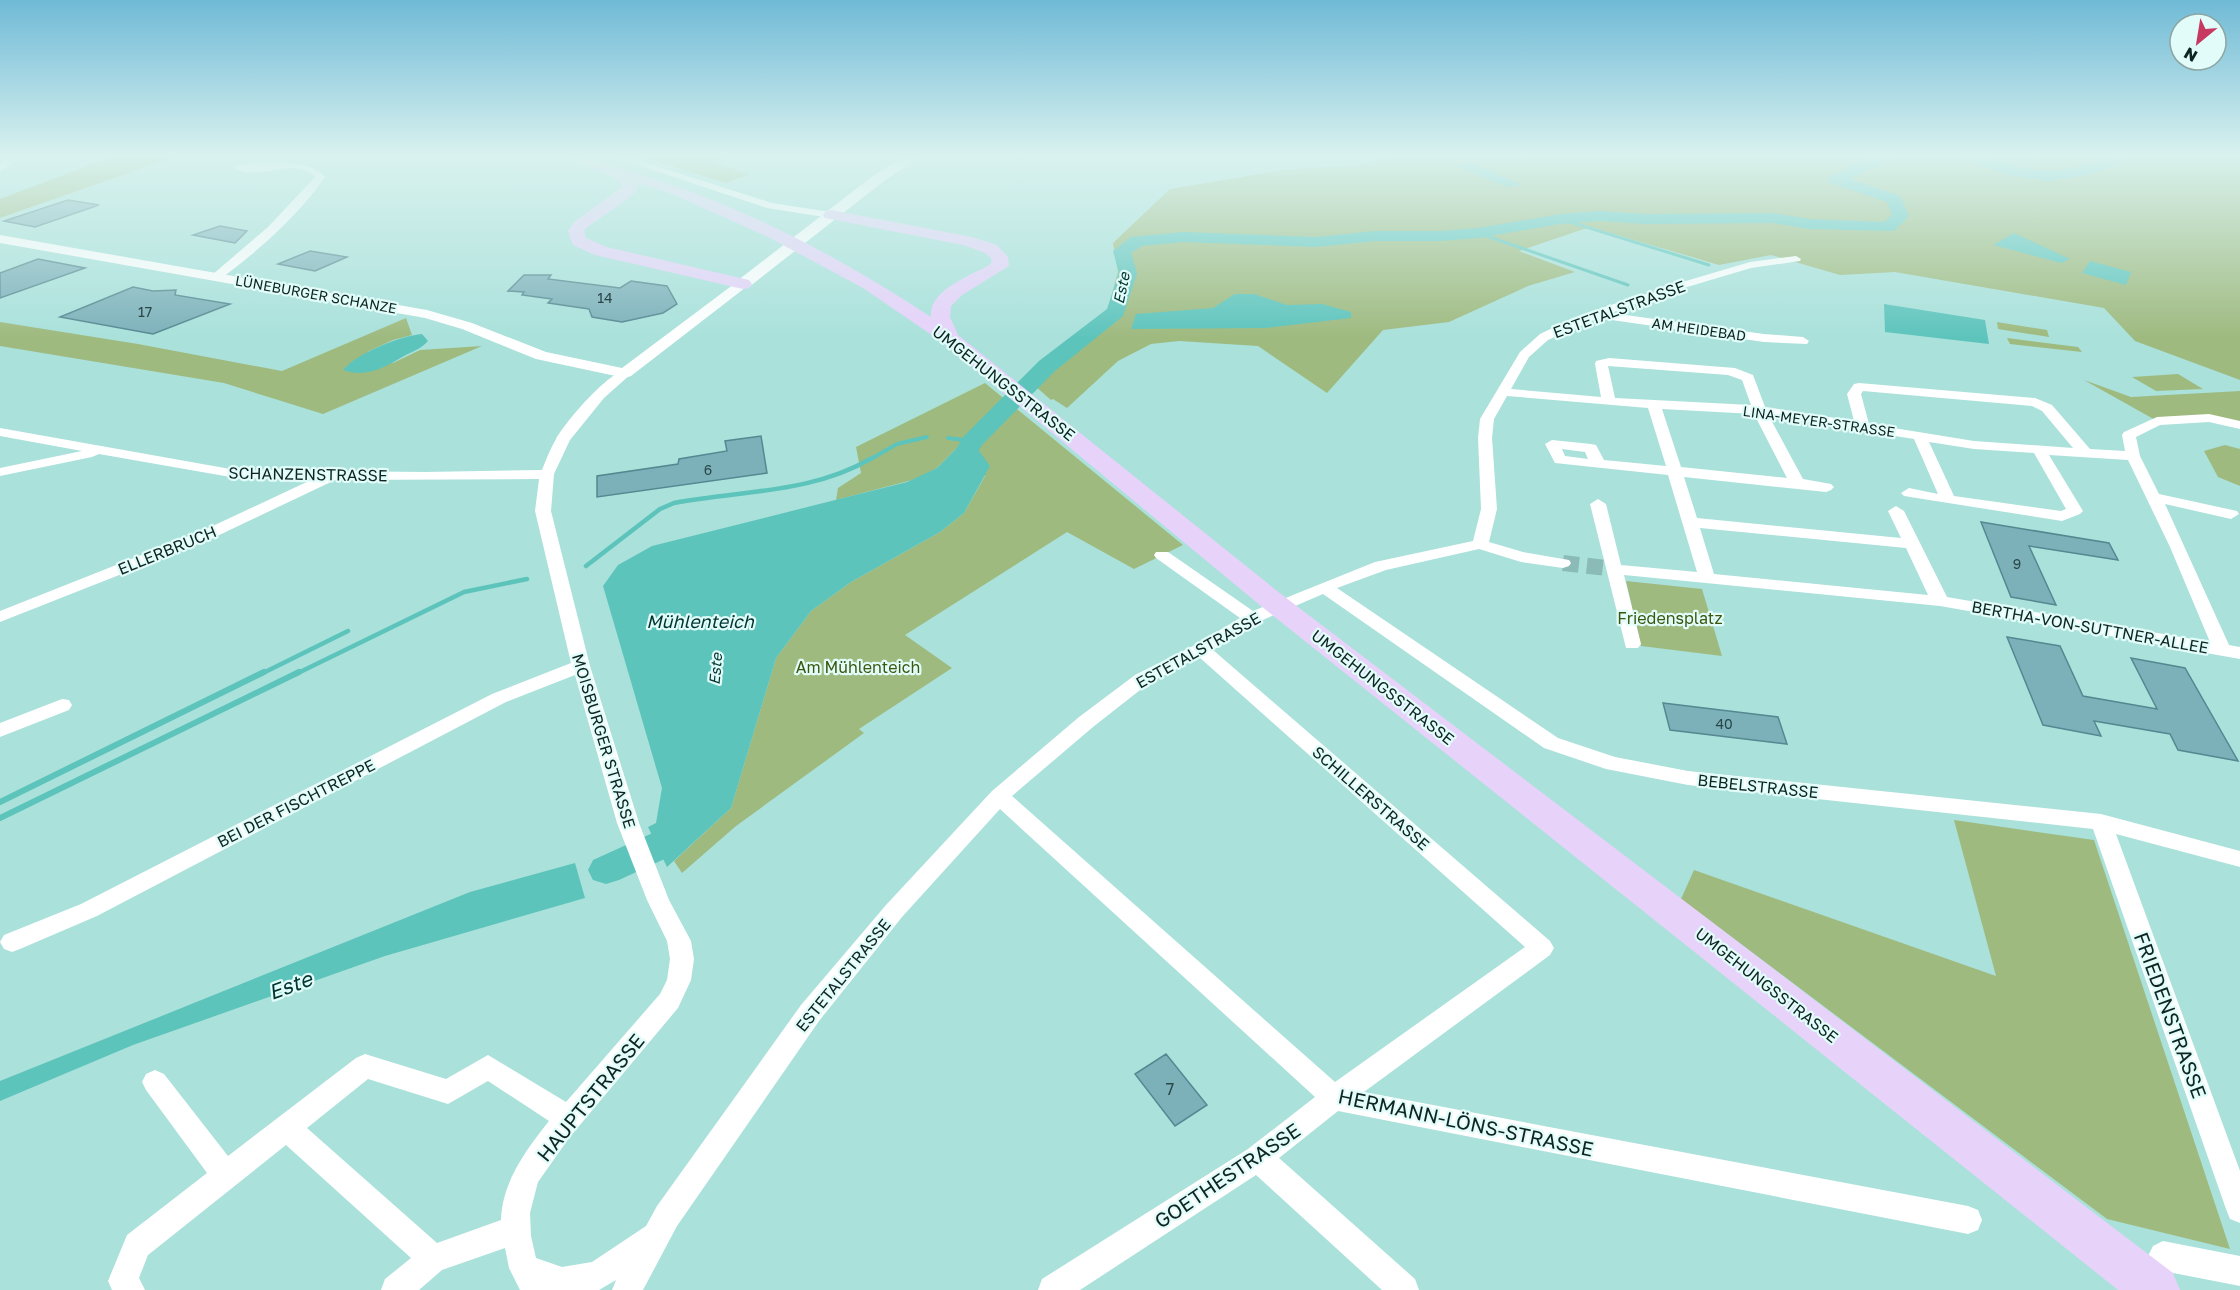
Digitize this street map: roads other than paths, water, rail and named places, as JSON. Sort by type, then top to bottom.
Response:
[{"type":"main road","points":[[592,217],[580,225],[576,231],[579,241],[601,252],[743,284],[828,217]]},
{"type":"main road","points":[[739,217],[744,219]]},
{"type":"main road","name":"UMGEHUNGSSTRASSE","points":[[740,217],[818,255],[869,284],[949,338],[1044,414],[1272,612],[2159,1273]]},
{"type":"main road","points":[[842,217],[966,241],[991,249],[999,257],[1000,266],[958,290],[942,304],[940,313],[949,338]]},
{"type":"main road","points":[[869,284],[889,290],[922,294],[958,290]]},
{"type":"street","points":[[216,277],[240,259],[282,217]]},
{"type":"street","name":"LÜNEBURGER SCHANZE","points":[[0,239],[427,314],[467,326],[542,356],[625,373]]},
{"type":"street","name":"ESTETALSTRASSE","points":[[627,1290],[677,1202],[810,1013],[894,911],[999,796],[1086,722],[1142,680],[1201,649],[1324,586],[1381,566],[1480,544],[1489,509],[1485,438],[1487,419],[1524,355],[1544,337],[1596,314],[1641,298],[1666,294],[1673,288],[1709,276],[1750,266],[1796,259]]},
{"type":"street","points":[[547,474],[563,439],[599,395],[743,284]]},
{"type":"street","name":"AM HEIDEBAD","points":[[1596,314],[1764,338],[1803,341]]},
{"type":"street","points":[[1609,402],[1601,364],[1609,362],[1730,371],[1748,378],[1759,410],[1797,483]]},
{"type":"street","points":[[1862,425],[1854,394],[1859,387],[2035,402],[2047,408],[2084,451]]},
{"type":"street","name":"LINA-MEYER-STRASSE","points":[[1504,392],[1609,402],[1759,410],[1974,445],[2133,456]]},
{"type":"street","points":[[1654,404],[1707,577]]},
{"type":"street","points":[[2222,649],[2178,547],[2133,456],[2129,435],[2157,421],[2209,418],[2240,425]]},
{"type":"street","name":"SCHANZENSTRASSE","points":[[0,432],[100,452],[237,474],[330,476],[547,474]]},
{"type":"street","points":[[1920,437],[1948,500]]},
{"type":"street","points":[[1909,493],[2062,516],[2075,511],[2039,450]]},
{"type":"street","points":[[0,472],[100,452]]},
{"type":"street","points":[[1598,464],[1826,487]]},
{"type":"street","name":"MOISBURGER STRASSE","points":[[547,474],[543,511],[580,666],[632,835],[658,900],[679,941],[682,959],[679,980],[669,1000]]},
{"type":"street","name":"ELLERBRUCH","points":[[0,617],[183,544],[297,494],[330,476]]},
{"type":"street","points":[[2152,497],[2231,514]]},
{"type":"street","points":[[1598,504],[1632,644]]},
{"type":"street","points":[[1896,511],[1940,601]]},
{"type":"street","points":[[1689,522],[1911,544]]},
{"type":"street","points":[[1480,544],[1521,557],[1563,563]]},
{"type":"street","points":[[1162,555],[1272,612]]},
{"type":"street","name":"BERTHA-VON-SUTTNER-ALLEE","points":[[1614,569],[1940,601],[2240,653]]},
{"type":"street","name":"BEBELSTRASSE","points":[[1324,586],[1551,743],[1613,764],[1689,778],[2101,822],[2240,859]]},
{"type":"street","name":"SCHILLERSTRASSE","points":[[1201,649],[1542,948]]},
{"type":"street","name":"BEI DER FISCHTREPPE","points":[[12,942],[89,910],[499,698],[580,666]]},
{"type":"street","points":[[0,730],[62,705]]},
{"type":"street","name":"HERMANN-LÖNS-STRASSE","points":[[999,796],[1334,1098],[1968,1220]]},
{"type":"street","name":"FRIEDENSTRASSE","points":[[2101,822],[2240,1209]]},
{"type":"street","name":"GOETHESTRASSE","points":[[1053,1290],[1258,1158],[1334,1098],[1542,948]]},
{"type":"street","name":"HAUPTSTRASSE","points":[[656,1236],[597,1276],[562,1282],[530,1279],[515,1230],[517,1200],[529,1172],[550,1141],[669,1000]]},
{"type":"street","points":[[130,1290],[123,1281],[137,1245],[365,1066],[447,1092],[488,1067],[569,1119]]},
{"type":"street","points":[[155,1082],[226,1176]]},
{"type":"street","points":[[286,1126],[434,1259]]},
{"type":"street","points":[[1258,1158],[1404,1290]]},
{"type":"street","points":[[396,1290],[434,1259],[515,1230]]},
{"type":"street","points":[[2159,1273],[2240,1271]]},
{"type":"water","points":[[2014,233],[2070,259],[2061,263],[1993,245]]},
{"type":"water","points":[[2090,261],[2131,272],[2126,285],[2082,273]]},
{"type":"water","points":[[1235,294],[1254,294],[1287,305],[1322,304],[1351,312],[1351,318],[1265,328],[1131,329],[1136,314],[1213,308]]},
{"type":"water","points":[[1884,304],[1985,320],[1989,344],[1885,332]]},
{"type":"water","points":[[422,334],[428,341],[425,344],[382,368],[359,373],[343,370],[358,357],[379,346]]},
{"type":"water","name":"Mühlenteich","points":[[965,440],[972,441],[990,466],[964,513],[940,532],[851,582],[811,611],[776,658],[731,808],[667,867],[648,827],[656,823],[662,788],[603,586],[618,565],[652,546],[907,482],[937,468]]},
{"type":"water","points":[[575,863],[585,898],[385,956],[133,1045],[0,1101],[0,1081],[470,892]]},
{"type":"waterway","name":"Este","points":[[951,477],[972,441],[1047,366],[1116,312],[1128,273],[1122,251],[1137,241],[1183,237],[1316,242],[1375,236],[1440,236],[1478,233],[1583,217]]},
{"type":"waterway","name":"Este","points":[[1617,217],[1774,218],[1809,224],[1888,227],[1900,217]]},
{"type":"waterway","points":[[1560,219],[1709,265]]},
{"type":"waterway","points":[[1478,233],[1628,285]]},
{"type":"waterway","points":[[869,460],[897,444],[927,437]]},
{"type":"waterway","points":[[948,438],[972,441]]},
{"type":"waterway","points":[[586,566],[660,509],[674,503],[800,485],[849,470],[872,458]]},
{"type":"waterway","points":[[296,674],[464,592],[527,579]]},
{"type":"waterway","points":[[261,674],[348,631]]},
{"type":"waterway","points":[[0,802],[264,672]]},
{"type":"waterway","points":[[0,818],[299,672]]},
{"type":"waterway","name":"Este","points":[[606,870],[671,840],[681,818]]},
{"type":"tunnel","points":[[1563,563],[1614,569]]},
{"type":"park label","name":"Friedensplatz","points":[[1670,618]]},
{"type":"park label","name":"Am Mühlenteich","points":[[858,667]]}]
